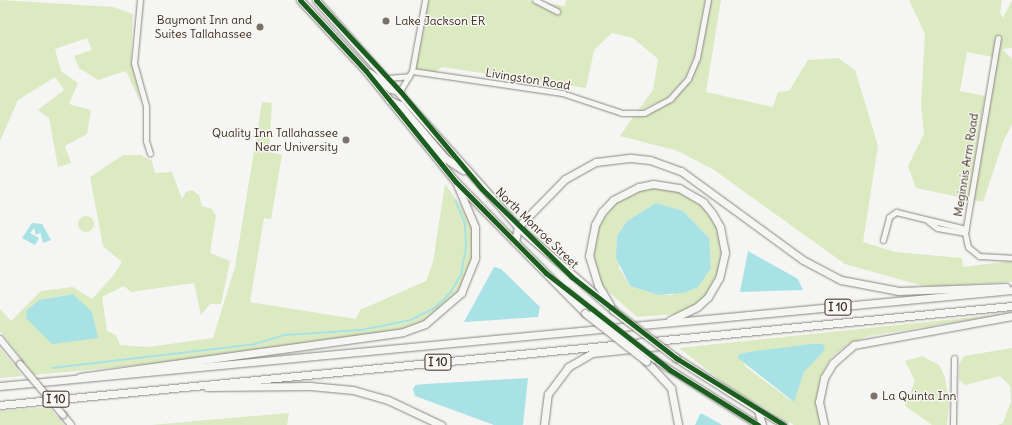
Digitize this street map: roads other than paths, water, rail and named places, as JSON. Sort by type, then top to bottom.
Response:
[{"type":"highway","name":"North Monroe Street","points":[[316,0],[400,91],[470,174],[518,227],[613,310],[676,358],[758,410]]},
{"type":"highway","name":"North Monroe Street","points":[[303,1],[366,71],[456,182],[560,285]]},
{"type":"highway","points":[[366,71],[391,89],[400,91]]},
{"type":"highway","points":[[389,100],[400,105],[445,158],[470,174]]},
{"type":"highway","points":[[515,242],[518,227],[577,171],[606,160],[650,160],[682,171],[802,260],[841,280],[899,291],[1012,289]]},
{"type":"highway","points":[[77,378],[90,373],[403,332],[425,324],[461,293],[475,258],[475,227],[456,182]]},
{"type":"highway","points":[[613,310],[592,270],[590,248],[595,225],[602,212],[626,192],[653,184],[679,188],[703,202],[712,213],[720,228],[725,253],[720,278],[708,297],[697,307],[663,322]]},
{"type":"highway","points":[[560,285],[569,300],[646,361],[671,388],[678,425]]},
{"type":"highway","name":"I 10","points":[[0,386],[1012,289]]},
{"type":"highway","name":"I 10","points":[[0,404],[1012,306]]},
{"type":"highway","points":[[824,425],[819,402],[824,378],[833,362],[854,345],[1012,316]]},
{"type":"highway","points":[[544,425],[548,394],[559,376],[580,359],[592,353],[670,345],[683,339]]},
{"type":"highway","points":[[193,385],[220,389],[310,386],[353,390],[388,400],[441,425]]},
{"type":"highway","points":[[758,410],[762,425]]},
{"type":"main road","name":"North Monroe Street","points":[[560,285],[655,360],[758,425]]},
{"type":"main road","points":[[0,339],[71,425]]},
{"type":"main road","name":"North Monroe Street","points":[[758,410],[784,425]]},
{"type":"street","points":[[140,0],[134,64],[146,106],[146,141],[150,153]]},
{"type":"street","points":[[400,91],[412,71],[425,0]]},
{"type":"street","points":[[535,0],[556,11]]},
{"type":"street","name":"Livingston Road","points":[[412,71],[562,93],[622,113],[644,114],[670,99],[688,79],[698,51],[708,0]]},
{"type":"street","name":"Meginnis Arm Road","points":[[998,38],[966,231],[968,247],[979,256],[1012,258]]},
{"type":"street","points":[[388,78],[409,76]]},
{"type":"street","points":[[883,240],[892,213],[905,213],[928,221],[937,228],[966,231]]},
{"type":"street","points":[[953,425],[954,358]]},
{"type":"water","points":[[656,203],[683,211],[709,238],[711,268],[698,287],[683,293],[658,295],[630,286],[616,258],[617,236],[627,221]]},
{"type":"water","points":[[32,223],[42,224],[51,240],[43,243],[39,228],[40,233],[36,235],[34,228],[30,233],[39,238],[35,245],[22,238]]},
{"type":"water","points":[[748,251],[798,279],[803,290],[740,292]]},
{"type":"water","points":[[494,267],[501,269],[540,307],[538,317],[464,322]]},
{"type":"water","points":[[73,294],[92,312],[98,338],[52,344],[26,318],[27,310],[39,300]]},
{"type":"water","points":[[811,344],[823,344],[825,350],[804,372],[794,402],[738,358],[739,354]]},
{"type":"water","points":[[528,378],[523,425],[494,425],[415,396],[413,389],[415,385]]},
{"type":"water","points":[[700,414],[703,414],[722,425],[695,425]]},
{"type":"waterway","points":[[52,368],[255,344],[285,335],[361,330],[411,320],[435,308],[451,292],[461,275],[466,246],[465,224],[456,202]]},
{"type":"place","name":"Lake Jackson ER","points":[[386,21]]},
{"type":"place","name":"Baymont Inn and Suites Tallahassee","points":[[260,27]]},
{"type":"place","name":"Quality Inn Tallahassee Near University","points":[[346,140]]},
{"type":"place","name":"La Quinta Inn","points":[[874,396]]}]
